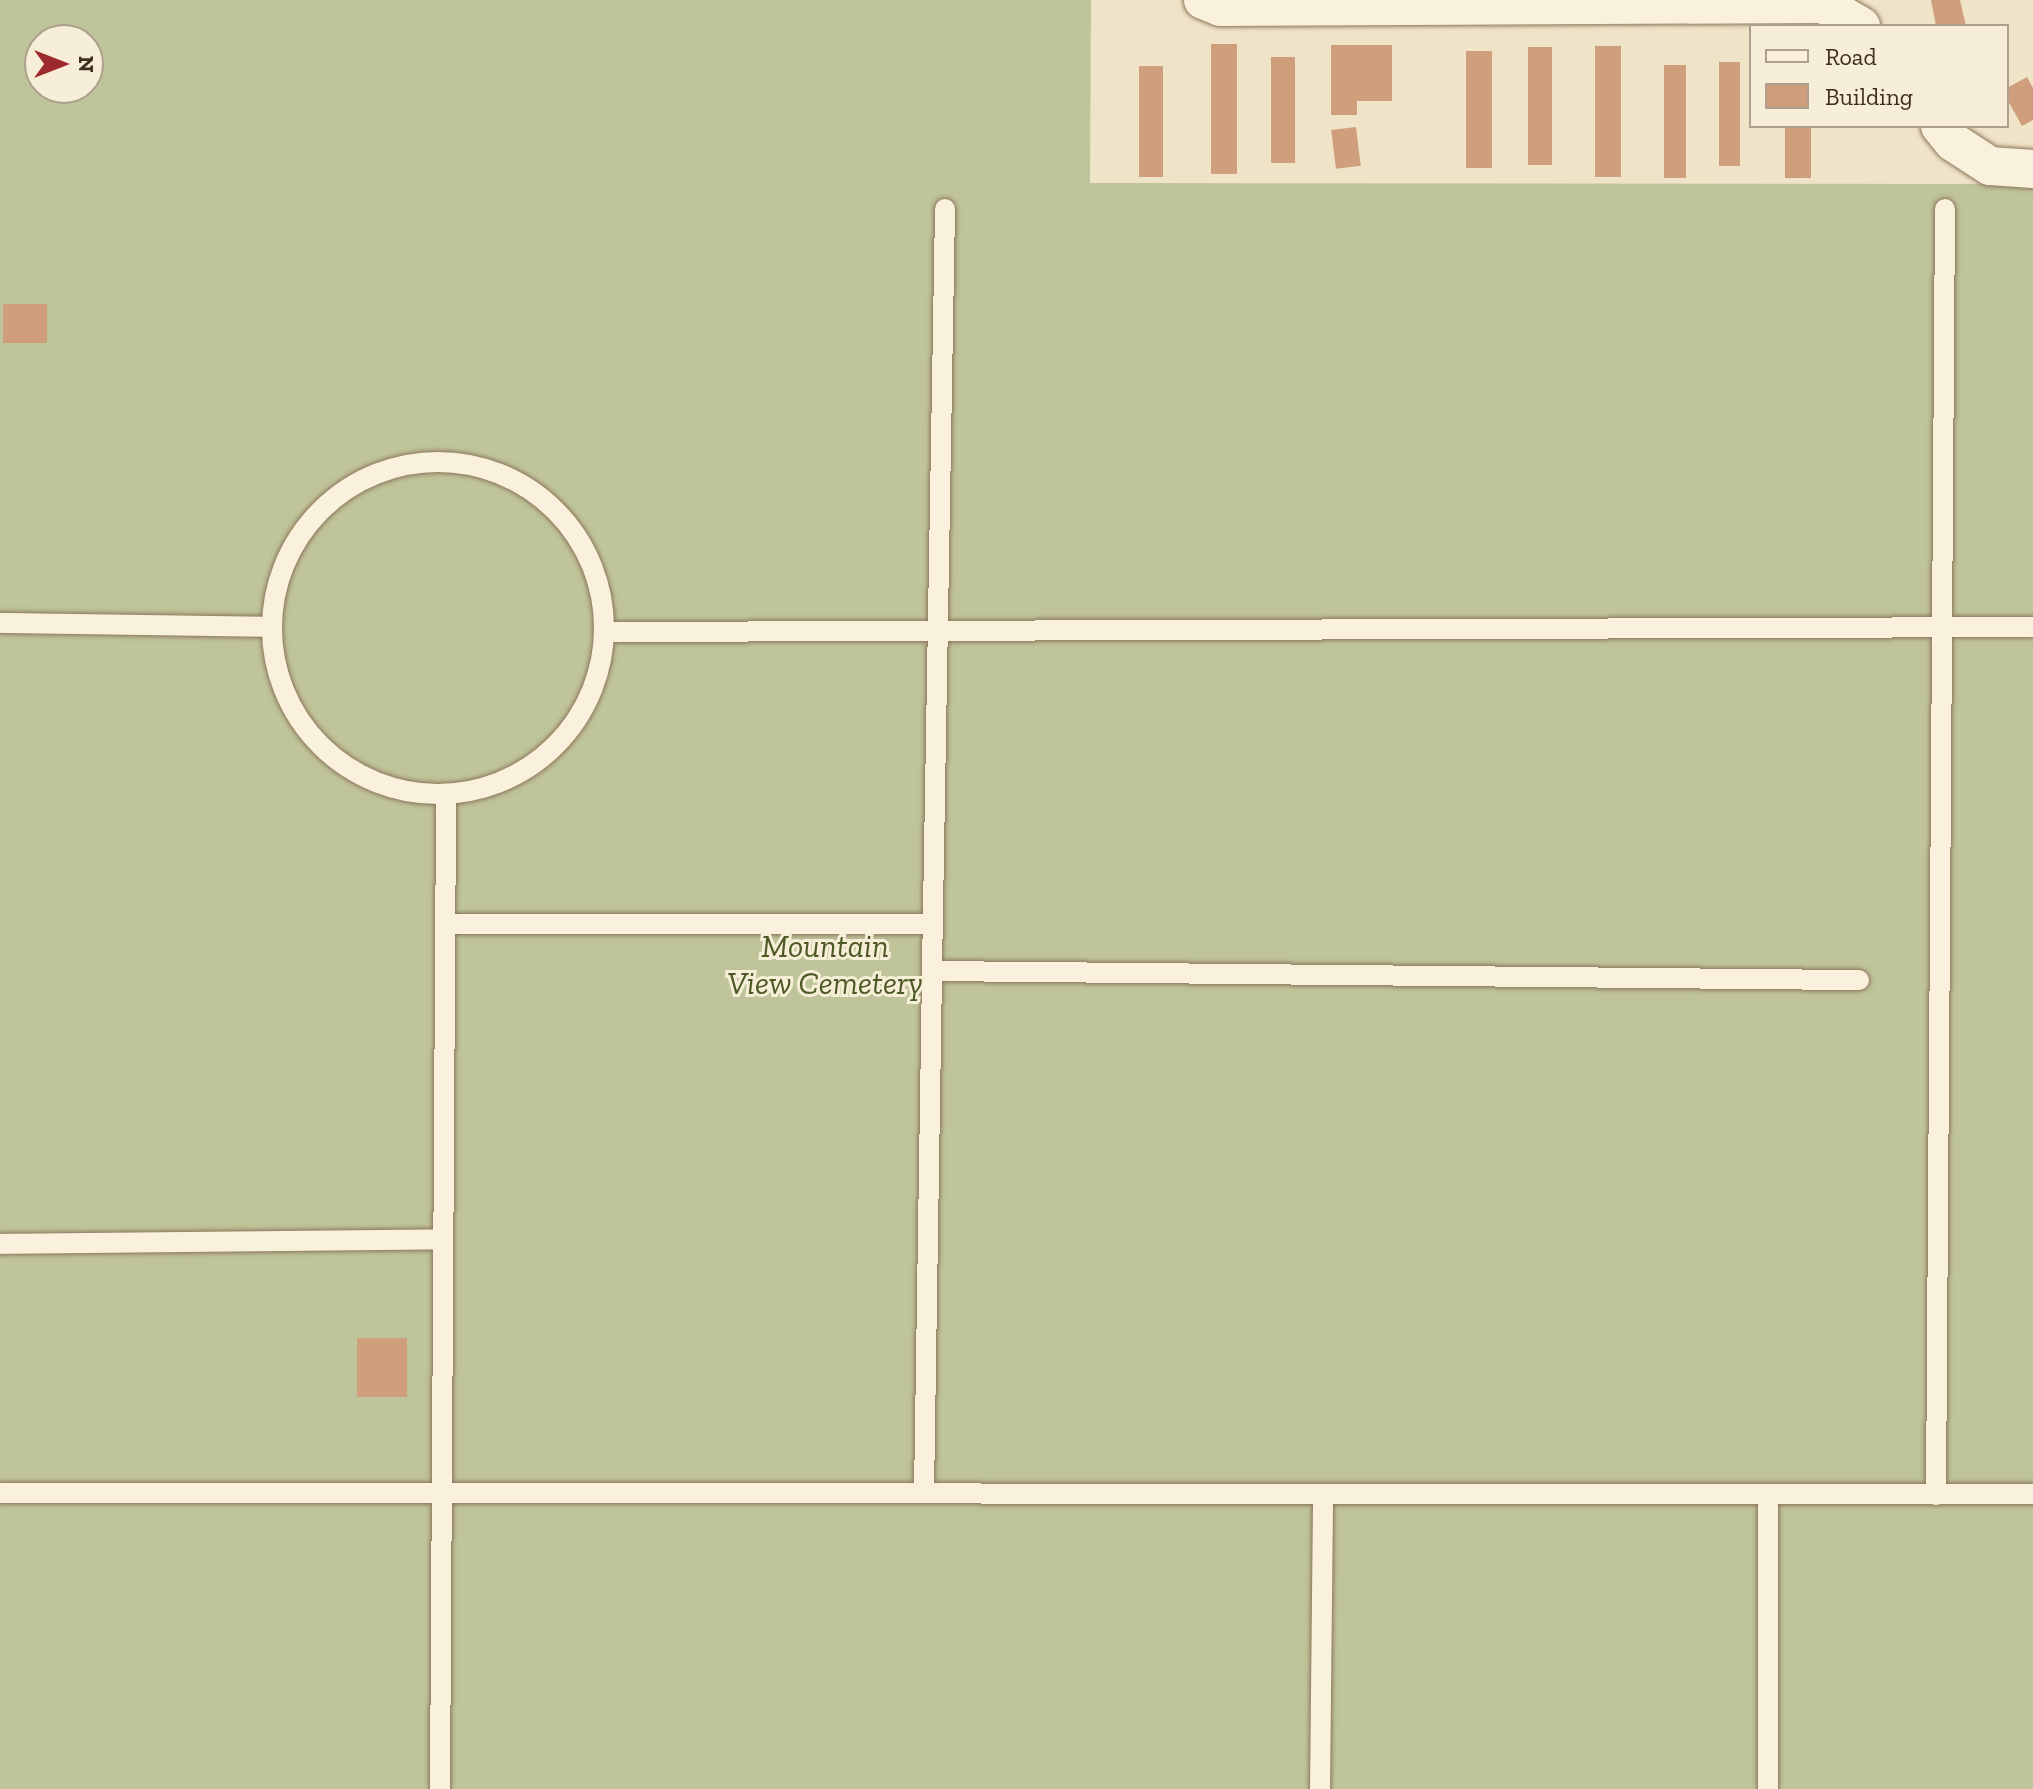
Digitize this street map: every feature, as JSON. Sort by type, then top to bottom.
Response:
[{"type":"street","points":[[1203,0],[1220,7],[1823,4],[1858,24]]},
{"type":"street","points":[[1942,128],[1953,142],[1990,166],[2033,169]]},
{"type":"lane","points":[[924,1493],[945,209]]},
{"type":"lane","points":[[1936,1495],[1945,209]]},
{"type":"lane","points":[[455,461],[508,475],[554,507],[587,551],[606,632],[583,712],[548,755],[500,784],[446,795],[380,783],[344,766],[304,728],[280,680],[271,627],[281,572],[308,523],[349,486],[400,464],[455,461]]},
{"type":"lane","points":[[0,623],[271,627]]},
{"type":"lane","points":[[606,632],[2033,627]]},
{"type":"lane","points":[[440,1789],[446,795]]},
{"type":"lane","points":[[445,924],[933,924]]},
{"type":"lane","points":[[932,971],[1859,980]]},
{"type":"lane","points":[[0,1244],[443,1239]]},
{"type":"lane","points":[[0,1493],[2033,1494]]},
{"type":"lane","points":[[1320,1789],[1323,1494]]},
{"type":"lane","points":[[1768,1495],[1768,1789]]},
{"type":"green space","name":"Mountain View Cemetery","points":[[0,0],[1091,0],[1090,183],[2033,184],[2033,1789],[0,1789]]},
{"type":"building","points":[[1931,0],[1960,0],[1966,24],[1936,24]]},
{"type":"building","points":[[1211,44],[1237,44],[1237,174],[1211,174]]},
{"type":"building","points":[[1331,45],[1392,45],[1392,101],[1357,101],[1357,115],[1331,115]]},
{"type":"building","points":[[1595,46],[1621,46],[1621,177],[1595,177]]},
{"type":"building","points":[[1528,47],[1552,47],[1552,165],[1528,165]]},
{"type":"building","points":[[1466,51],[1492,51],[1492,168],[1466,168]]},
{"type":"building","points":[[1271,57],[1295,57],[1295,163],[1271,163]]},
{"type":"building","points":[[1719,62],[1740,62],[1740,166],[1719,166]]},
{"type":"building","points":[[1664,65],[1686,65],[1686,178],[1664,178]]},
{"type":"building","points":[[1139,66],[1163,66],[1163,177],[1139,177]]},
{"type":"building","points":[[2027,77],[2033,88],[2033,120],[2022,126],[2009,103],[2009,87]]},
{"type":"building","points":[[1356,127],[1361,166],[1336,169],[1331,130]]},
{"type":"building","points":[[1785,128],[1811,128],[1811,178],[1785,178]]},
{"type":"building","points":[[3,304],[47,304],[47,343],[3,343]]},
{"type":"building","points":[[357,1338],[407,1338],[407,1397],[357,1397]]}]
